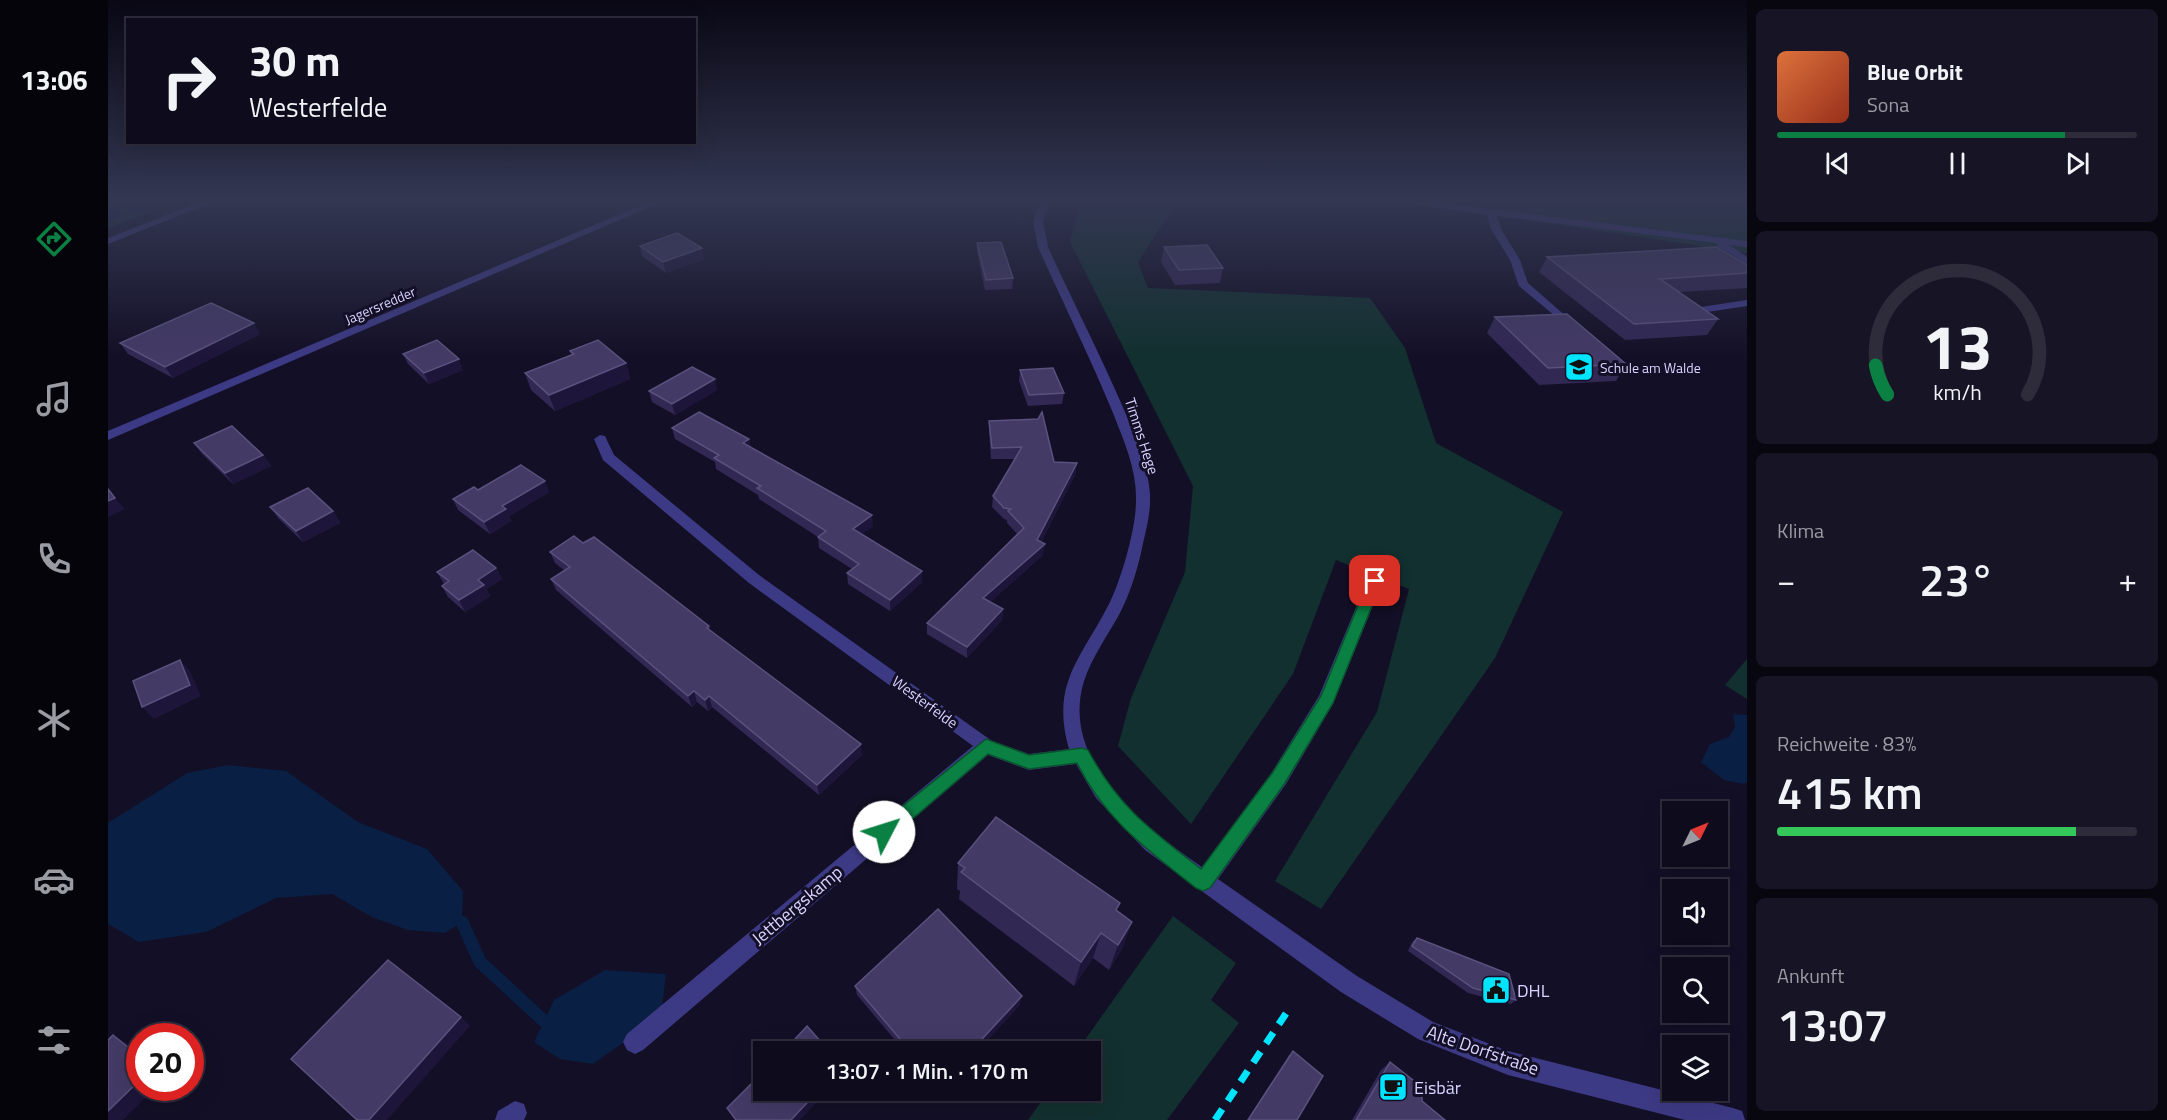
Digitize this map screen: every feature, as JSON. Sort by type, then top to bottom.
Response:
[{"type":"street","name":"Jagersredder","points":[[108,436],[541,252]]},
{"type":"street","name":"Timms Hege","points":[[1045,252],[1118,410],[1139,469],[1143,495],[1142,519],[1124,587],[1076,682],[1071,701],[1072,726],[1082,755]]},
{"type":"street","points":[[1510,252],[1523,284],[1585,338]]},
{"type":"street","points":[[1734,252],[1747,261]]},
{"type":"street","points":[[1694,311],[1747,303]]},
{"type":"street","name":"Westerfelde","points":[[600,439],[608,457],[754,579],[986,746],[1029,762],[1082,755]]},
{"type":"street","points":[[1082,755],[1095,781],[1130,824],[1203,882],[1279,778],[1328,699],[1375,581]]},
{"type":"street","name":"Jettbergskamp","points":[[635,1042],[986,746]]},
{"type":"street","name":"Alte Dorfstraße","points":[[1203,882],[1380,1005],[1426,1031],[1508,1063],[1733,1120]]},
{"type":"green space","points":[[1075,252],[1144,252],[1138,262],[1148,288],[1370,298],[1405,348],[1436,443],[1563,512],[1495,658],[1321,909],[1275,881],[1377,712],[1409,589],[1336,560],[1293,674],[1191,824],[1118,746],[1131,698],[1185,572],[1193,486]]},
{"type":"green space","points":[[1747,659],[1747,699],[1725,685]]},
{"type":"green space","points":[[1173,916],[1236,963],[1211,1000],[1239,1023],[1167,1120],[1028,1120],[1042,1101],[1101,1101],[1101,1041],[1084,1041]]},
{"type":"water","points":[[1733,714],[1747,715],[1747,782],[1743,784],[1724,780],[1701,762],[1710,744],[1729,737],[1735,727]]},
{"type":"water","points":[[228,765],[286,771],[358,822],[427,849],[463,891],[462,922],[445,933],[408,930],[372,917],[332,894],[276,898],[206,932],[139,942],[108,924],[108,823],[187,773]]},
{"type":"water","points":[[605,970],[666,974],[661,1016],[593,1064],[560,1059],[534,1042],[554,1000]]},
{"type":"building","points":[[649,252],[690,252],[663,262]]},
{"type":"building","points":[[979,252],[1004,252],[1013,278],[986,280]]},
{"type":"building","points":[[1167,252],[1212,252],[1223,268],[1179,270]]},
{"type":"building","points":[[1627,252],[1726,252],[1747,265],[1747,273],[1660,279],[1718,319],[1634,324],[1547,257]]},
{"type":"building","points":[[211,303],[254,323],[165,367],[120,343]]},
{"type":"building","points":[[1567,314],[1626,364],[1548,368],[1495,317]]},
{"type":"building","points":[[437,340],[459,359],[424,373],[403,354]]},
{"type":"building","points":[[598,340],[626,363],[549,395],[525,373],[574,354],[570,351]]},
{"type":"building","points":[[692,367],[715,379],[672,404],[649,391]]},
{"type":"building","points":[[1053,368],[1064,393],[1029,395],[1020,370]]},
{"type":"building","points":[[699,412],[749,439],[743,443],[872,515],[853,529],[922,571],[890,600],[847,573],[859,564],[818,537],[826,531],[757,488],[761,486],[714,458],[719,455],[672,428]]},
{"type":"building","points":[[1042,412],[1054,462],[1077,463],[1037,540],[1045,544],[983,598],[1003,609],[967,647],[927,623],[1024,528],[1008,511],[1011,509],[1004,508],[993,496],[1022,447],[992,448],[989,421],[1038,419]]},
{"type":"building","points":[[232,426],[263,455],[225,473],[194,443]]},
{"type":"building","points":[[521,465],[545,481],[502,506],[506,509],[484,522],[453,499],[474,487],[478,490]]},
{"type":"building","points":[[308,488],[333,511],[296,531],[270,507]]},
{"type":"building","points":[[108,489],[115,498],[108,501]]},
{"type":"building","points":[[574,536],[583,543],[594,537],[709,626],[707,628],[861,744],[817,785],[709,696],[705,700],[694,691],[688,696],[551,579],[570,567],[550,552]]},
{"type":"building","points":[[473,550],[496,568],[478,580],[484,585],[459,600],[442,586],[449,581],[437,572]]},
{"type":"building","points":[[180,660],[190,685],[142,707],[133,681]]},
{"type":"building","points":[[996,817],[1120,903],[1116,910],[1132,922],[1118,945],[1101,933],[1081,962],[961,872],[965,868],[958,863]]},
{"type":"building","points":[[938,909],[1022,996],[980,1041],[902,1041],[855,986]]},
{"type":"building","points":[[1417,938],[1509,974],[1516,1000],[1473,988],[1412,946]]},
{"type":"building","points":[[388,960],[461,1017],[369,1120],[357,1120],[291,1059]]},
{"type":"building","points":[[807,1026],[820,1041],[793,1041]]},
{"type":"building","points":[[113,1035],[126,1046],[126,1094],[108,1111],[108,1040]]},
{"type":"building","points":[[1293,1051],[1323,1076],[1297,1120],[1248,1120]]},
{"type":"building","points":[[1390,1062],[1418,1084],[1422,1092],[1422,1101],[1445,1120],[1356,1120]]},
{"type":"building","points":[[753,1082],[753,1101],[809,1101],[791,1120],[736,1120],[727,1108]]},
{"type":"waterway","points":[[462,922],[480,962],[544,1021]]},
{"type":"railway","points":[[1215,1120],[1287,1012]]},
{"type":"place","name":"Schule am Walde","points":[[1579,367]]},
{"type":"place","name":"DHL","points":[[1496,990]]},
{"type":"place","name":"Eisbär","points":[[1393,1087]]},
{"type":"route","points":[[884,832],[986,746],[1029,762],[1082,755],[1095,781],[1130,824],[1152,844],[1203,882],[1226,854],[1279,778],[1328,699],[1375,581]]}]
